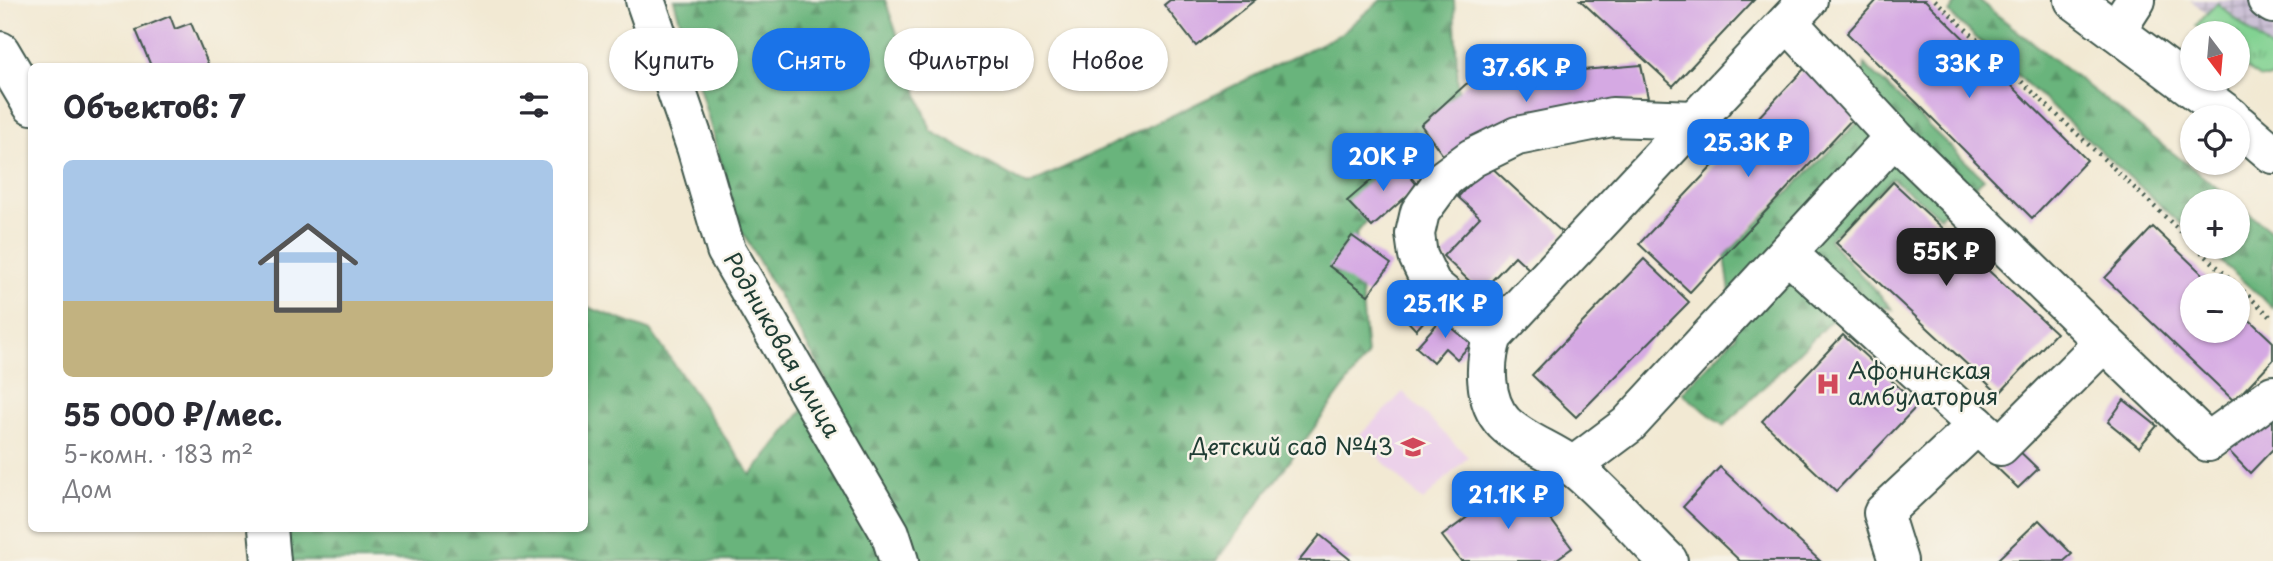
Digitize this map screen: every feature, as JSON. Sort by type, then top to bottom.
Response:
[{"type":"street","name":"Родниковая улица","points":[[645,0],[696,147],[726,250],[890,533],[899,561]]},
{"type":"street","points":[[2074,0],[2126,15],[2219,105]]},
{"type":"street","points":[[2267,0],[2273,4]]},
{"type":"street","points":[[1668,561],[1572,467],[1502,422],[1490,396],[1486,374],[1491,342],[1798,11],[1894,137],[2208,442],[2273,395]]},
{"type":"street","points":[[0,51],[28,98]]},
{"type":"street","points":[[1491,342],[1432,285],[1418,256],[1415,234],[1420,212],[1445,178],[1472,158],[1517,136],[1612,117],[1695,120]]},
{"type":"street","points":[[2250,134],[2273,154]]},
{"type":"street","points":[[1572,467],[1628,425],[1894,137]]},
{"type":"street","points":[[1787,253],[2000,446],[2104,342]]},
{"type":"street","points":[[1898,561],[1883,513],[1977,425]]},
{"type":"street","points":[[268,532],[271,561]]},
{"type":"path","points":[[1935,0],[2180,231]]},
{"type":"path","points":[[2210,259],[2224,273]]},
{"type":"path","points":[[2250,297],[2273,319]]},
{"type":"shaded area","points":[[2190,0],[2273,0],[2273,63],[2250,43],[2250,21],[2217,21]]},
{"type":"shaded area","name":"Детский сад №43","points":[[1403,392],[1468,457],[1423,501],[1358,437]]},
{"type":"green space","points":[[674,0],[885,0],[895,28],[884,28],[884,91],[917,91],[931,131],[1028,185],[1339,35],[1381,0],[1454,0],[1459,108],[1356,234],[1367,356],[1216,561],[288,561],[289,532],[588,532],[588,307],[651,331],[751,475],[827,380],[740,228],[700,91],[738,91],[738,28],[682,28]]},
{"type":"green space","points":[[1958,0],[1978,0],[2180,159],[2180,175],[2201,175],[2219,189],[2180,189],[2180,223],[1949,13]]},
{"type":"green space","points":[[2217,3],[2238,21],[2200,21]]},
{"type":"green space","points":[[2250,31],[2273,51],[2273,78],[2260,78],[2250,71]]},
{"type":"green space","points":[[1864,64],[1984,179],[1940,217],[1892,178],[1829,240],[1892,309],[1853,299],[1724,426],[1682,393],[1736,336],[1725,256],[1859,121]]},
{"type":"green space","points":[[2250,214],[2273,232],[2273,308],[2250,287],[2250,273],[2234,273],[2218,259],[2250,259]]},
{"type":"building","points":[[1170,0],[1255,0],[1196,46],[1164,5]]},
{"type":"building","points":[[1580,0],[1754,0],[1673,86]]},
{"type":"building","points":[[1877,0],[1925,0],[2087,160],[2032,218],[1847,33]]},
{"type":"building","points":[[170,16],[175,29],[191,23],[208,63],[150,63],[136,30]]},
{"type":"building","points":[[1641,65],[1648,98],[1581,109],[1445,158],[1421,125],[1466,84],[1502,69],[1514,82],[1559,72]]},
{"type":"building","points":[[1806,67],[1857,114],[1690,292],[1639,244]]},
{"type":"building","points":[[1396,159],[1418,186],[1372,227],[1347,201]]},
{"type":"building","points":[[1488,164],[1563,233],[1529,269],[1515,256],[1481,292],[1443,256],[1480,217],[1458,197]]},
{"type":"building","points":[[1893,182],[2056,333],[1999,394],[1836,243]]},
{"type":"building","points":[[2153,227],[2180,253],[2180,259],[2187,259],[2201,273],[2180,273],[2180,343],[2250,343],[2250,320],[2273,342],[2273,360],[2234,401],[2105,278]]},
{"type":"building","points":[[1352,236],[1391,264],[1368,295],[1329,266]]},
{"type":"building","points":[[1644,259],[1689,302],[1576,417],[1532,375]]},
{"type":"building","points":[[1422,290],[1437,307],[1416,330],[1400,313]]},
{"type":"building","points":[[1445,315],[1474,341],[1457,359],[1445,348],[1433,362],[1416,347]]},
{"type":"building","name":"Афонинская амбулатория","points":[[1843,335],[1918,405],[1836,491],[1762,421]]},
{"type":"building","points":[[2124,400],[2157,426],[2139,447],[2108,422]]},
{"type":"building","points":[[2273,412],[2273,449],[2250,473],[2226,448]]},
{"type":"building","points":[[2011,443],[2038,469],[2018,488],[1991,462]]},
{"type":"building","points":[[1720,467],[1820,561],[1740,561],[1683,507]]},
{"type":"building","points":[[1520,478],[1572,548],[1554,561],[1461,561],[1442,536]]},
{"type":"building","points":[[2039,520],[2072,554],[2064,561],[1996,561]]},
{"type":"building","points":[[1320,535],[1352,561],[1299,561]]},
{"type":"place","name":"Афонинская амбулатория","points":[[1828,384]]},
{"type":"place","name":"Детский сад №43","points":[[1413,447]]}]
